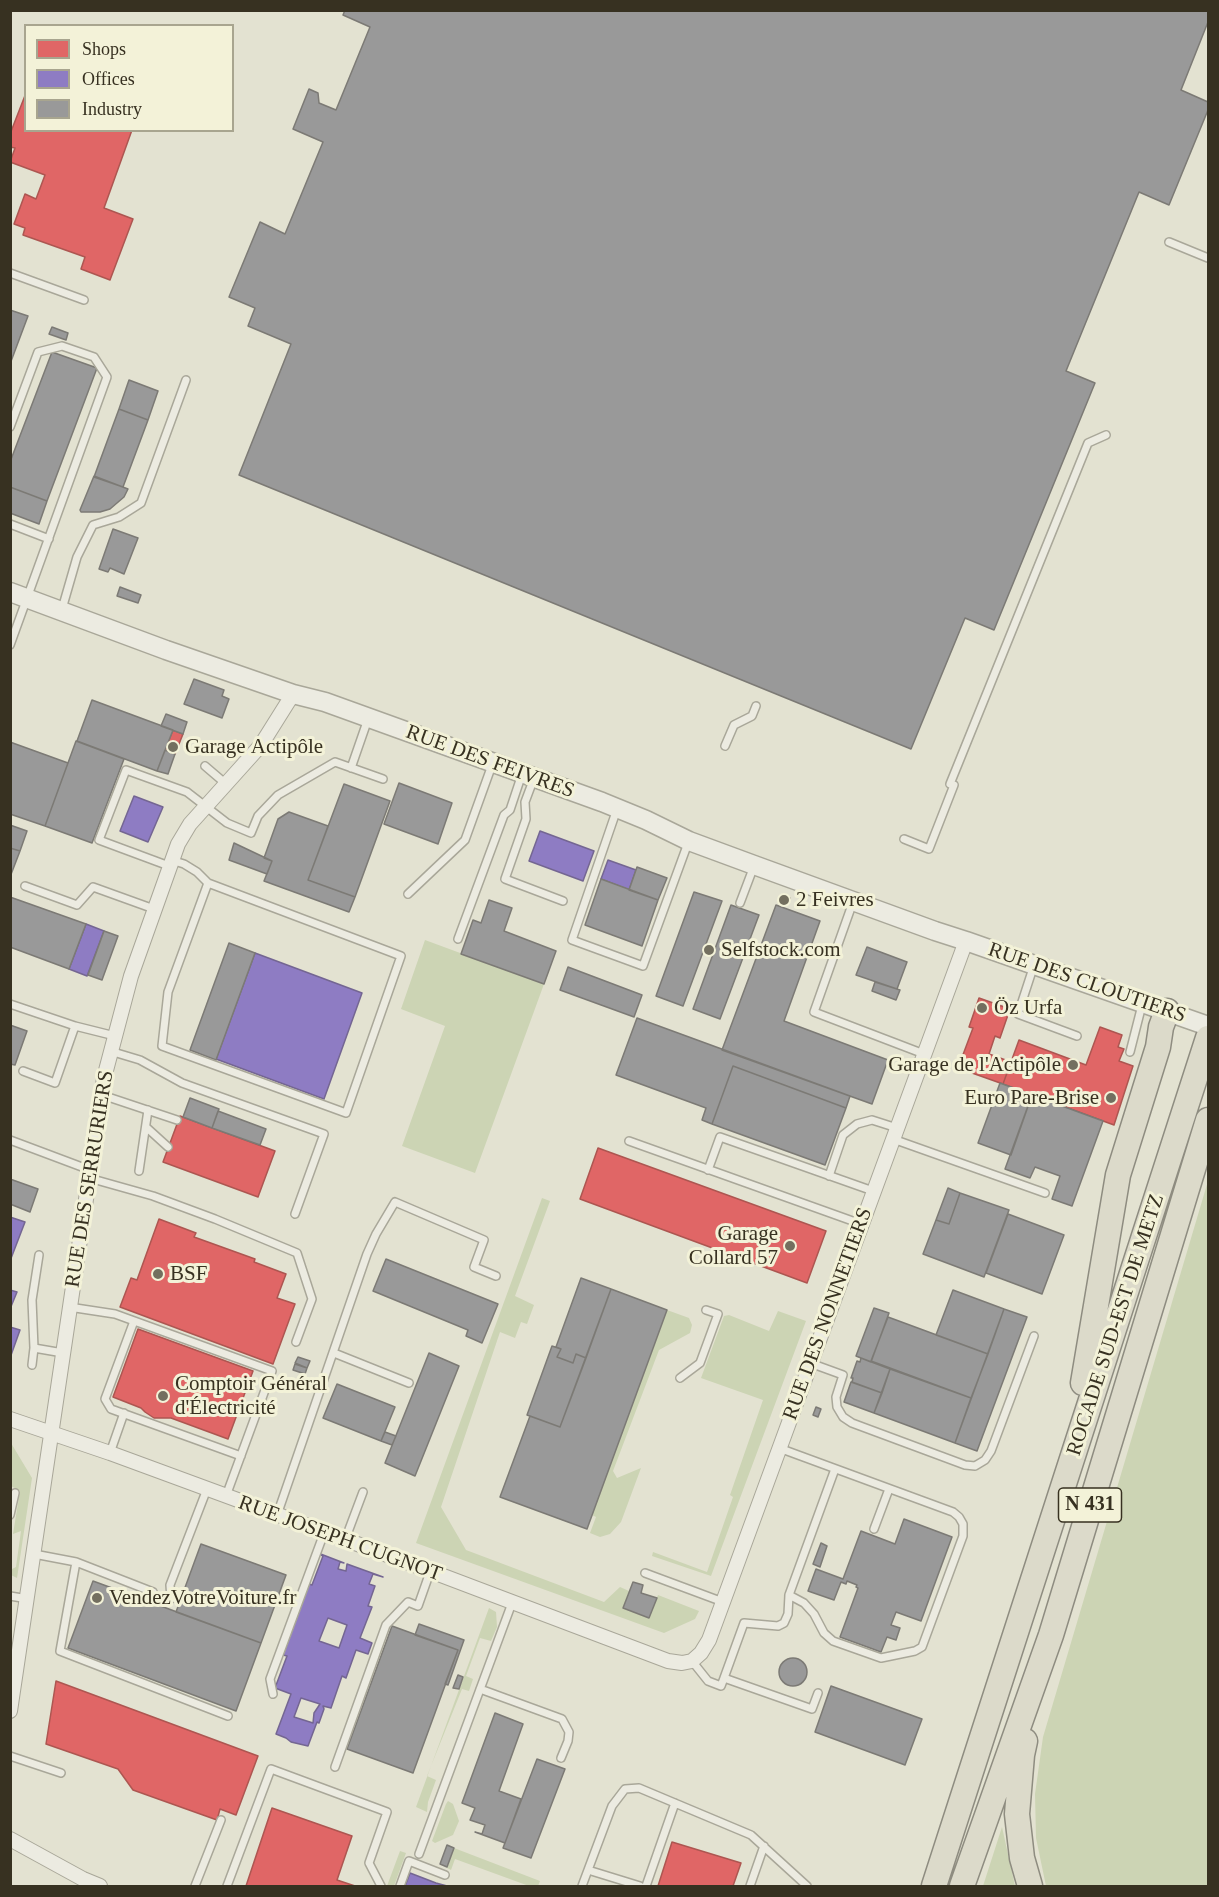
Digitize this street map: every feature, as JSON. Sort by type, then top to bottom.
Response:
[{"type":"highway","points":[[1060,1500],[1070,1428],[1085,1376],[1118,1175],[1167,1011]]},
{"type":"highway","name":"ROCADE SUD-EST DE METZ","points":[[934,1887],[1209,1038]]},
{"type":"highway","name":"ROCADE SUD-EST DE METZ","points":[[962,1887],[1051,1635],[1209,1120]]},
{"type":"highway","points":[[1030,1887],[1022,1858],[1017,1814],[1022,1755],[1051,1635]]},
{"type":"street","name":"RUE DES FEIVRES","points":[[19,595],[293,694],[325,702],[528,775],[618,808],[689,841],[966,941]]},
{"type":"street","name":"RUE DES SERRURIERS","points":[[10,1711],[69,1307],[102,1095],[114,1036],[131,976],[154,909],[170,863],[184,833],[261,745],[293,694]]},
{"type":"street","name":"RUE DES CLOUTIERS","points":[[966,941],[1209,1026]]},
{"type":"street","name":"RUE DES NONNETIERS","points":[[692,1661],[701,1653],[709,1640],[966,941]]},
{"type":"street","name":"RUE JOSEPH CUGNOT","points":[[10,1419],[110,1453],[668,1661],[682,1663],[692,1661]]},
{"type":"street","points":[[10,1839],[100,1887]]},
{"type":"lane","points":[[1168,242],[1209,258]]},
{"type":"lane","points":[[10,273],[84,300]]},
{"type":"lane","points":[[10,427],[38,352],[62,346],[94,357],[107,377],[49,539],[19,595],[10,645]]},
{"type":"lane","points":[[62,611],[73,567],[93,525],[119,517],[141,502],[186,380]]},
{"type":"lane","points":[[903,839],[929,849],[952,785],[1088,443],[1106,435]]},
{"type":"lane","points":[[10,524],[49,539]]},
{"type":"lane","points":[[725,746],[734,725],[752,716],[756,706]]},
{"type":"lane","points":[[351,768],[369,718]]},
{"type":"lane","points":[[208,883],[168,992],[162,1046],[346,1113],[401,956],[208,883],[184,864],[170,863],[99,840],[126,770],[187,792],[226,823],[251,833],[258,816],[278,795],[335,762],[383,779]]},
{"type":"lane","points":[[408,894],[465,840],[493,763]]},
{"type":"lane","points":[[205,766],[226,784]]},
{"type":"lane","points":[[528,775],[526,819],[505,879],[563,901]]},
{"type":"lane","points":[[458,939],[504,815],[510,810],[528,775]]},
{"type":"lane","points":[[618,808],[572,940],[644,966],[689,841]]},
{"type":"lane","points":[[740,903],[754,865]]},
{"type":"lane","points":[[25,886],[77,905],[93,887],[154,909]]},
{"type":"lane","points":[[853,902],[814,1012],[924,1054]]},
{"type":"lane","points":[[1034,964],[1018,1014],[1077,1036]]},
{"type":"lane","points":[[1130,1052],[1143,1003]]},
{"type":"lane","points":[[10,1004],[75,1026],[114,1036]]},
{"type":"lane","points":[[23,1071],[55,1083],[75,1026]]},
{"type":"lane","points":[[110,1051],[140,1060],[182,1083],[324,1134],[295,1214]]},
{"type":"lane","points":[[102,1095],[177,1120]]},
{"type":"lane","points":[[138,1171],[148,1110]]},
{"type":"lane","points":[[829,1176],[843,1135],[857,1124],[872,1120],[895,1134],[1045,1193]]},
{"type":"lane","points":[[146,1127],[168,1147]]},
{"type":"lane","points":[[708,1170],[720,1137],[873,1191]]},
{"type":"lane","points":[[10,1140],[90,1174],[215,1219],[297,1253],[312,1299],[296,1342]]},
{"type":"lane","points":[[629,1142],[861,1224]]},
{"type":"lane","points":[[277,1515],[367,1254],[395,1202],[484,1240],[474,1267],[496,1276]]},
{"type":"lane","points":[[32,1365],[34,1348],[32,1300],[39,1256]]},
{"type":"lane","points":[[69,1307],[115,1314],[272,1371],[226,1496]]},
{"type":"lane","points":[[680,1378],[700,1363],[718,1314],[706,1310]]},
{"type":"lane","points":[[134,1321],[105,1399],[111,1409],[241,1455]]},
{"type":"lane","points":[[810,1363],[843,1375],[836,1397],[837,1407],[843,1417],[852,1423],[965,1465],[975,1466],[985,1460],[991,1450],[1034,1336]]},
{"type":"lane","points":[[34,1348],[63,1353]]},
{"type":"lane","points":[[334,1353],[409,1383]]},
{"type":"lane","points":[[110,1453],[124,1413]]},
{"type":"lane","points":[[779,1448],[953,1512],[963,1524],[963,1536],[922,1647],[915,1651],[881,1658],[832,1641],[824,1634],[814,1614],[804,1604],[789,1595]]},
{"type":"lane","points":[[692,1661],[708,1680],[721,1686],[744,1623],[778,1626],[784,1623],[788,1614],[789,1595],[835,1469]]},
{"type":"lane","points":[[171,1599],[170,1585],[207,1489]]},
{"type":"lane","points":[[874,1529],[889,1489]]},
{"type":"lane","points":[[10,1515],[15,1492]]},
{"type":"lane","points":[[345,1540],[363,1492]]},
{"type":"lane","points":[[273,1694],[270,1679],[324,1533]]},
{"type":"lane","points":[[34,1554],[76,1562],[153,1592]]},
{"type":"lane","points":[[76,1562],[60,1651],[228,1716]]},
{"type":"lane","points":[[335,1767],[386,1624],[408,1602],[418,1606],[430,1572]]},
{"type":"lane","points":[[645,1573],[723,1602]]},
{"type":"lane","points":[[10,1596],[28,1599]]},
{"type":"lane","points":[[419,1854],[512,1603]]},
{"type":"lane","points":[[724,1678],[812,1709],[819,1692]]},
{"type":"lane","points":[[480,1689],[562,1719],[569,1732],[561,1758]]},
{"type":"lane","points":[[10,1756],[61,1773]]},
{"type":"lane","points":[[227,1887],[271,1769],[387,1812],[369,1863],[381,1887]]},
{"type":"lane","points":[[582,1887],[612,1806],[625,1789],[639,1788],[751,1835],[807,1887]]},
{"type":"lane","points":[[646,1887],[675,1803]]},
{"type":"lane","points":[[195,1887],[221,1820]]},
{"type":"lane","points":[[750,1887],[764,1846]]},
{"type":"lane","points":[[400,1887],[409,1861],[445,1875]]},
{"type":"lane","points":[[588,1870],[640,1887]]},
{"type":"green space","points":[[425,940],[544,984],[475,1173],[402,1146],[445,1026],[401,1009]]},
{"type":"green space","points":[[1208,1181],[1208,1886],[1046,1886],[1036,1838],[1035,1794],[1043,1737]]},
{"type":"green space","points":[[542,1198],[550,1201],[515,1296],[534,1305],[527,1324],[521,1322],[515,1338],[500,1332],[441,1507],[466,1550],[604,1602],[620,1587],[629,1591],[623,1608],[649,1618],[658,1595],[699,1611],[695,1619],[664,1633],[416,1543]]},
{"type":"green space","points":[[667,1310],[689,1318],[692,1325],[690,1333],[659,1350],[613,1471],[617,1478],[641,1468],[621,1522],[610,1534],[600,1537],[590,1533],[596,1517],[592,1515]]},
{"type":"green space","points":[[778,1311],[806,1321],[711,1576],[652,1556],[653,1552],[707,1572],[733,1497],[730,1495],[763,1400],[701,1378],[724,1316],[729,1315],[769,1331]]},
{"type":"green space","points":[[11,1443],[32,1478],[17,1578],[11,1575],[10,1570],[16,1567],[21,1531],[13,1534],[20,1491],[11,1486]]},
{"type":"green space","points":[[489,1608],[496,1612],[497,1627],[491,1641],[480,1638],[466,1676],[473,1679],[469,1691],[462,1689],[431,1766]]},
{"type":"green space","points":[[427,1776],[436,1780],[427,1812],[416,1807]]},
{"type":"green space","points":[[448,1801],[453,1804],[459,1821],[453,1835],[435,1843],[432,1841]]},
{"type":"green space","points":[[1002,1827],[1015,1886],[983,1886]]},
{"type":"green space","points":[[454,1848],[540,1881],[538,1886],[529,1886],[455,1859],[451,1870],[447,1868]]},
{"type":"green space","points":[[400,1851],[406,1853],[394,1886],[387,1886]]},
{"type":"building: Shops","points":[[24,98],[24,132],[131,132],[104,208],[133,219],[110,280],[81,269],[85,257],[23,235],[25,228],[14,224],[25,194],[36,199],[45,175],[10,162],[15,148],[10,147],[10,134]]},
{"type":"building: Shops","points":[[173,730],[183,734],[175,754],[165,750]]},
{"type":"building: Shops","points":[[979,998],[1010,1009],[1000,1038],[995,1036],[989,1054],[1011,1062],[1003,1084],[958,1068],[973,1028],[969,1027]]},
{"type":"building: Shops","points":[[1100,1027],[1122,1035],[1118,1047],[1124,1049],[1119,1061],[1133,1066],[1114,1125],[1003,1084],[1019,1040],[1086,1065]]},
{"type":"building: Shops","points":[[180,1116],[275,1151],[258,1197],[163,1162]]},
{"type":"building: Shops","points":[[598,1148],[826,1231],[807,1283],[580,1199]]},
{"type":"building: Shops","points":[[159,1219],[196,1233],[194,1237],[255,1259],[254,1262],[286,1274],[277,1298],[295,1304],[273,1364],[120,1307],[131,1278],[137,1280]]},
{"type":"building: Shops","points":[[138,1329],[253,1371],[228,1439],[171,1418],[154,1418],[141,1408],[113,1397]]},
{"type":"building: Shops","points":[[56,1681],[258,1756],[236,1815],[220,1809],[217,1820],[133,1790],[118,1769],[46,1744]]},
{"type":"building: Shops","points":[[272,1808],[352,1836],[337,1880],[355,1886],[246,1886]]},
{"type":"building: Shops","points":[[672,1842],[741,1863],[733,1886],[658,1886]]},
{"type":"building: Offices","points":[[134,796],[163,807],[148,842],[120,831]]},
{"type":"building: Offices","points":[[540,831],[594,851],[583,881],[529,861]]},
{"type":"building: Offices","points":[[608,860],[636,870],[629,890],[601,879]]},
{"type":"building: Offices","points":[[86,924],[104,931],[87,976],[69,969]]},
{"type":"building: Offices","points":[[255,953],[362,993],[324,1099],[216,1059]]},
{"type":"building: Offices","points":[[10,1217],[25,1222],[10,1261]]},
{"type":"building: Offices","points":[[10,1290],[17,1292],[10,1309]]},
{"type":"building: Offices","points":[[10,1327],[20,1330],[10,1358]]},
{"type":"building: Offices","points":[[318,1553],[344,1563],[340,1562],[338,1569],[346,1571],[347,1564],[383,1577],[373,1574],[369,1584],[375,1586],[368,1606],[372,1607],[360,1638],[372,1643],[368,1654],[356,1650],[346,1678],[342,1676],[331,1708],[323,1706],[319,1723],[317,1722],[308,1746],[291,1742],[276,1734],[291,1694],[275,1688],[287,1656],[283,1655],[309,1584],[312,1585],[323,1556]],"holes":[[[328,1618],[347,1625],[339,1648],[319,1641]],[[301,1698],[320,1704],[314,1713],[313,1723],[294,1717]]]},
{"type":"building: Offices","points":[[410,1873],[436,1883],[447,1886],[405,1886]]},
{"type":"building: Industry","points":[[345,10],[1208,10],[1208,22],[1181,90],[1208,102],[1208,110],[1169,205],[1139,192],[1066,371],[1095,383],[994,630],[965,618],[911,749],[239,475],[291,344],[248,326],[255,308],[229,297],[260,222],[285,234],[323,142],[293,129],[309,89],[318,93],[319,103],[336,110],[370,27],[343,15]]},
{"type":"building: Industry","points":[[10,310],[28,316],[10,364]]},
{"type":"building: Industry","points":[[52,327],[68,333],[66,340],[49,334]]},
{"type":"building: Industry","points":[[52,352],[97,368],[47,501],[10,487],[10,462]]},
{"type":"building: Industry","points":[[129,380],[158,391],[148,420],[119,409]]},
{"type":"building: Industry","points":[[119,409],[148,420],[123,487],[94,477]]},
{"type":"building: Industry","points":[[94,476],[128,489],[124,497],[110,509],[100,512],[81,512],[80,510]]},
{"type":"building: Industry","points":[[10,487],[47,501],[39,524],[10,513]]},
{"type":"building: Industry","points":[[113,529],[138,538],[124,574],[110,568],[108,572],[99,569]]},
{"type":"building: Industry","points":[[120,587],[141,595],[138,603],[117,596]]},
{"type":"building: Industry","points":[[194,679],[224,690],[222,696],[229,699],[222,718],[184,704]]},
{"type":"building: Industry","points":[[92,700],[173,730],[157,771],[77,741]]},
{"type":"building: Industry","points":[[166,714],[187,722],[183,734],[161,726]]},
{"type":"building: Industry","points":[[76,741],[124,759],[92,843],[45,826]]},
{"type":"building: Industry","points":[[10,742],[68,763],[45,826],[10,814]]},
{"type":"building: Industry","points":[[165,750],[175,754],[168,774],[157,771]]},
{"type":"building: Industry","points":[[399,783],[452,803],[438,844],[384,824]]},
{"type":"building: Industry","points":[[344,784],[390,801],[355,897],[308,880]]},
{"type":"building: Industry","points":[[289,812],[328,826],[308,880],[355,897],[349,912],[264,881],[272,861],[264,858],[278,819]]},
{"type":"building: Industry","points":[[10,825],[27,831],[20,851],[10,848]]},
{"type":"building: Industry","points":[[234,843],[272,861],[267,874],[229,860]]},
{"type":"building: Industry","points":[[10,848],[20,851],[10,877]]},
{"type":"building: Industry","points":[[637,867],[667,878],[658,900],[629,890]]},
{"type":"building: Industry","points":[[601,879],[658,900],[642,946],[585,925]]},
{"type":"building: Industry","points":[[694,892],[722,901],[683,1006],[656,996]]},
{"type":"building: Industry","name":"2 Feivres","points":[[781,895],[790,898],[788,904],[779,901]]},
{"type":"building: Industry","points":[[10,897],[86,924],[69,969],[10,947]]},
{"type":"building: Industry","points":[[489,900],[512,908],[504,931],[556,951],[544,984],[461,954],[473,920],[481,923]]},
{"type":"building: Industry","points":[[731,905],[759,915],[720,1019],[693,1009]]},
{"type":"building: Industry","points":[[776,905],[820,921],[784,1021],[888,1060],[872,1104],[722,1050]]},
{"type":"building: Industry","points":[[104,931],[118,936],[102,980],[88,975]]},
{"type":"building: Industry","points":[[229,943],[255,953],[216,1060],[190,1050]]},
{"type":"building: Industry","points":[[867,947],[907,962],[897,989],[856,975]]},
{"type":"building: Industry","points":[[568,967],[642,995],[634,1017],[560,990]]},
{"type":"building: Industry","points":[[875,982],[900,990],[896,1000],[872,991]]},
{"type":"building: Industry","points":[[637,1018],[850,1096],[846,1108],[733,1066],[712,1124],[702,1120],[706,1108],[616,1075]]},
{"type":"building: Industry","points":[[10,1025],[27,1031],[15,1065],[10,1064]]},
{"type":"building: Industry","points":[[733,1066],[846,1108],[825,1165],[712,1124]]},
{"type":"building: Industry","points":[[1000,1083],[1032,1095],[1011,1155],[978,1143]]},
{"type":"building: Industry","points":[[1032,1095],[1103,1121],[1072,1206],[1052,1199],[1060,1176],[1035,1167],[1030,1178],[1005,1169]]},
{"type":"building: Industry","points":[[190,1098],[219,1109],[212,1128],[183,1117]]},
{"type":"building: Industry","points":[[218,1111],[266,1129],[260,1145],[212,1128]]},
{"type":"building: Industry","points":[[10,1179],[38,1189],[30,1212],[10,1204]]},
{"type":"building: Industry","points":[[948,1188],[960,1193],[949,1224],[936,1220]]},
{"type":"building: Industry","points":[[960,1193],[1009,1210],[984,1277],[923,1254],[936,1220],[949,1224]]},
{"type":"building: Industry","points":[[1008,1214],[1064,1235],[1042,1294],[986,1273]]},
{"type":"building: Industry","points":[[386,1259],[498,1304],[482,1343],[466,1336],[468,1330],[373,1291]]},
{"type":"building: Industry","points":[[581,1278],[611,1289],[586,1358],[576,1354],[573,1363],[557,1357],[561,1349],[556,1347]]},
{"type":"building: Industry","points":[[611,1289],[667,1310],[587,1529],[500,1497],[530,1416],[560,1427]]},
{"type":"building: Industry","points":[[953,1290],[1004,1309],[988,1354],[936,1335]]},
{"type":"building: Industry","points":[[874,1308],[889,1313],[871,1362],[856,1356]]},
{"type":"building: Industry","points":[[1004,1309],[1027,1317],[977,1451],[955,1443]]},
{"type":"building: Industry","points":[[888,1317],[988,1354],[971,1398],[871,1361]]},
{"type":"building: Industry","points":[[552,1346],[561,1349],[557,1357],[573,1363],[576,1354],[586,1358],[560,1427],[527,1415]]},
{"type":"building: Industry","points":[[429,1353],[459,1366],[415,1476],[385,1463]]},
{"type":"building: Industry","points":[[298,1357],[310,1361],[307,1368],[295,1363]]},
{"type":"building: Industry","points":[[861,1358],[890,1369],[882,1393],[852,1382],[853,1378],[851,1378],[857,1361],[860,1362]]},
{"type":"building: Industry","points":[[295,1364],[307,1368],[305,1374],[293,1370]]},
{"type":"building: Industry","points":[[890,1369],[971,1398],[955,1443],[874,1413]]},
{"type":"building: Industry","points":[[851,1382],[882,1393],[874,1413],[844,1402]]},
{"type":"building: Industry","points":[[337,1384],[395,1407],[381,1441],[323,1418]]},
{"type":"building: Industry","points":[[816,1407],[821,1409],[818,1417],[813,1415]]},
{"type":"building: Industry","points":[[385,1432],[396,1436],[392,1445],[381,1441]]},
{"type":"building: Industry","points":[[904,1519],[952,1537],[921,1621],[896,1612],[891,1625],[900,1628],[896,1640],[887,1637],[881,1652],[840,1637],[858,1588],[857,1585],[847,1581],[846,1584],[841,1582],[834,1600],[808,1591],[816,1569],[843,1579],[861,1531],[895,1544]]},
{"type":"building: Industry","points":[[821,1543],[827,1546],[820,1567],[813,1564]]},
{"type":"building: Industry","points":[[201,1544],[286,1575],[261,1643],[176,1612]]},
{"type":"building: Industry","points":[[93,1581],[261,1643],[236,1711],[68,1648]]},
{"type":"building: Industry","points":[[633,1582],[643,1585],[641,1593],[657,1598],[649,1618],[623,1608]]},
{"type":"building: Industry","points":[[419,1624],[464,1640],[448,1685],[445,1684],[458,1650],[415,1635]]},
{"type":"building: Industry","points":[[392,1626],[458,1650],[413,1773],[347,1749]]},
{"type":"building: Industry","points":[[793,1658],[803,1662],[807,1672],[803,1682],[793,1686],[783,1682],[779,1672],[783,1662]]},
{"type":"building: Industry","points":[[458,1675],[463,1677],[459,1689],[453,1688]]},
{"type":"building: Industry","points":[[831,1686],[922,1719],[905,1765],[815,1732]]},
{"type":"building: Industry","points":[[495,1713],[523,1724],[499,1791],[521,1799],[505,1843],[475,1832],[482,1834],[485,1825],[470,1820],[475,1808],[462,1803]]},
{"type":"building: Industry","points":[[537,1759],[565,1769],[531,1858],[503,1848]]},
{"type":"building: Industry","points":[[447,1845],[454,1848],[447,1867],[440,1864]]},
{"type":"place","name":"Garage Actipôle","points":[[173,747]]},
{"type":"place","name":"2 Feivres","points":[[784,900]]},
{"type":"place","name":"Selfstock.com","points":[[709,950]]},
{"type":"place","name":"Öz Urfa","points":[[982,1008]]},
{"type":"place","name":"Garage de l'Actipôle","points":[[1073,1065]]},
{"type":"place","name":"Euro Pare-Brise","points":[[1111,1098]]},
{"type":"place","name":"Garage Collard 57","points":[[790,1246]]},
{"type":"place","name":"BSF","points":[[158,1274]]},
{"type":"place","name":"Comptoir Général d'Électricité","points":[[163,1396]]},
{"type":"place","name":"VendezVotreVoiture.fr","points":[[97,1598]]}]
